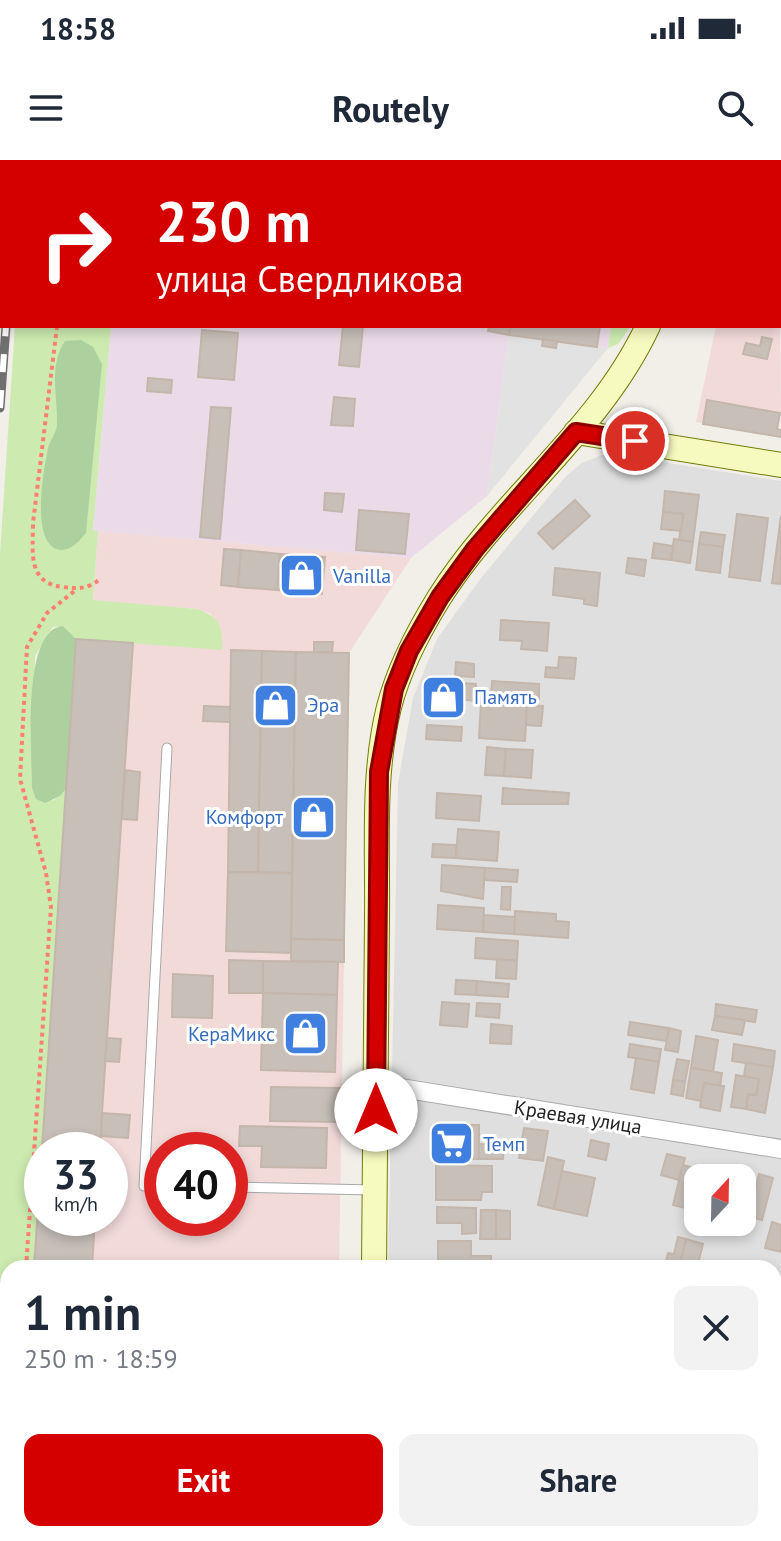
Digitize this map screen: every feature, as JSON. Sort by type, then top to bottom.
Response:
[{"type":"street","points":[[374,1260],[379,772],[394,689],[409,651],[447,587],[625,369],[647,328]]},
{"type":"street","points":[[576,432],[781,465]]},
{"type":"street","name":"Краевая улица","points":[[376,1084],[781,1149]]},
{"type":"lane","points":[[147,1132],[167,748]]},
{"type":"lane","points":[[248,1187],[375,1190]]},
{"type":"path","points":[[57,328],[33,523],[33,553],[41,581],[47,585],[77,589]]},
{"type":"path","points":[[27,1260],[51,907],[46,873],[20,779],[27,647],[47,613],[77,589],[99,580]]},
{"type":"shaded area","points":[[111,328],[611,328],[608,348],[558,341],[556,348],[542,346],[543,340],[509,335],[487,496],[411,558],[93,531]]},
{"type":"shaded area","points":[[716,328],[780,328],[781,409],[778,429],[781,437],[696,422]]},
{"type":"shaded area","points":[[509,335],[543,339],[542,346],[556,348],[557,341],[608,348],[487,496]]},
{"type":"shaded area","points":[[607,453],[781,481],[781,1260],[388,1260],[398,783],[413,698],[437,639],[481,578],[566,476],[582,463]]},
{"type":"shaded area","points":[[98,531],[411,558],[349,653],[339,1260],[35,1260],[36,1236],[128,1236],[128,1132],[43,1132],[76,639],[222,649],[211,614],[197,609],[93,601]]},
{"type":"green space","points":[[15,328],[111,328],[93,530],[98,531],[93,600],[197,609],[215,619],[221,629],[222,650],[76,639],[63,626],[53,627],[35,656],[32,788],[53,801],[66,789],[43,1132],[24,1132],[24,1236],[36,1236],[35,1260],[0,1260],[0,554]]},
{"type":"green space","points":[[611,328],[630,328],[618,344],[608,348]]},
{"type":"green space","points":[[81,340],[93,347],[102,364],[86,533],[72,547],[61,550],[51,546],[45,536],[42,489],[48,448],[57,425],[57,361],[65,341]]},
{"type":"green space","points":[[63,626],[76,639],[66,789],[60,796],[45,803],[36,799],[32,788],[32,695],[40,648],[50,632]]},
{"type":"building","points":[[343,328],[363,328],[359,367],[339,365]]},
{"type":"building","points":[[489,328],[511,328],[509,335],[488,331]]},
{"type":"building","points":[[511,328],[600,328],[597,347],[509,335]]},
{"type":"building","points":[[202,330],[238,333],[234,380],[198,377]]},
{"type":"building","points":[[762,337],[772,339],[767,359],[743,354],[746,343],[760,346]]},
{"type":"building","points":[[543,339],[557,341],[556,348],[542,346]]},
{"type":"building","points":[[148,378],[172,380],[171,393],[147,391]]},
{"type":"building","points":[[334,397],[355,399],[353,426],[331,425]]},
{"type":"building","points":[[707,400],[780,413],[777,429],[781,430],[781,437],[703,424]]},
{"type":"building","points":[[211,407],[231,408],[220,539],[200,537]]},
{"type":"building","points":[[665,491],[699,495],[693,542],[679,540],[683,514],[663,512]]},
{"type":"building","points":[[325,493],[344,494],[342,512],[324,510]]},
{"type":"building","points":[[575,500],[590,516],[553,549],[538,533]]},
{"type":"building","points":[[359,510],[409,514],[405,554],[356,550]]},
{"type":"building","points":[[663,512],[683,514],[681,531],[661,529]]},
{"type":"building","points":[[737,514],[768,518],[760,581],[729,577]]},
{"type":"building","points":[[781,516],[781,584],[772,583]]},
{"type":"building","points":[[701,532],[725,535],[723,547],[699,544]]},
{"type":"building","points":[[674,539],[693,542],[690,563],[671,560]]},
{"type":"building","points":[[654,543],[673,546],[671,560],[652,558]]},
{"type":"building","points":[[699,544],[723,547],[720,573],[696,570]]},
{"type":"building","points":[[224,549],[241,550],[238,587],[221,585]]},
{"type":"building","points":[[241,550],[280,554],[277,590],[238,587]]},
{"type":"building","points":[[280,554],[325,557],[322,594],[277,590]]},
{"type":"building","points":[[628,558],[646,560],[644,576],[626,573]]},
{"type":"building","points":[[555,568],[600,573],[597,606],[584,604],[584,599],[553,595]]},
{"type":"building","points":[[501,620],[549,623],[547,651],[521,649],[522,641],[500,640]]},
{"type":"building","points":[[76,639],[133,643],[101,1132],[43,1132]]},
{"type":"building","points":[[314,642],[333,642],[332,652],[314,652]]},
{"type":"building","points":[[231,650],[262,651],[258,872],[228,872]]},
{"type":"building","points":[[262,651],[296,652],[292,873],[258,872]]},
{"type":"building","points":[[296,652],[349,653],[344,940],[291,939]]},
{"type":"building","points":[[559,657],[576,658],[574,679],[545,677],[546,667],[558,668]]},
{"type":"building","points":[[456,662],[474,664],[474,677],[455,676]]},
{"type":"building","points":[[428,681],[476,684],[475,701],[458,699],[457,713],[426,710]]},
{"type":"building","points":[[492,681],[539,684],[539,699],[491,695]]},
{"type":"building","points":[[481,702],[527,705],[525,741],[479,738]]},
{"type":"building","points":[[527,705],[543,706],[541,726],[526,725]]},
{"type":"building","points":[[204,706],[230,707],[230,722],[203,721]]},
{"type":"building","points":[[427,725],[462,727],[461,741],[426,739]]},
{"type":"building","points":[[487,747],[506,749],[504,776],[485,775]]},
{"type":"building","points":[[506,749],[533,750],[531,778],[504,776]]},
{"type":"building","points":[[125,770],[140,772],[137,820],[122,819]]},
{"type":"building","points":[[503,788],[569,793],[568,804],[502,804]]},
{"type":"building","points":[[437,793],[481,796],[479,821],[436,818]]},
{"type":"building","points":[[458,829],[499,832],[497,861],[456,858]]},
{"type":"building","points":[[433,844],[456,845],[456,858],[432,857]]},
{"type":"building","points":[[442,865],[485,868],[483,899],[441,891]]},
{"type":"building","points":[[485,868],[518,870],[517,882],[484,880]]},
{"type":"building","points":[[228,872],[292,873],[291,953],[226,951]]},
{"type":"building","points":[[502,887],[511,887],[510,910],[501,909]]},
{"type":"building","points":[[438,905],[484,908],[483,932],[437,929]]},
{"type":"building","points":[[515,911],[556,914],[556,921],[569,922],[568,938],[514,934]]},
{"type":"building","points":[[484,915],[515,917],[514,934],[483,932]]},
{"type":"building","points":[[476,938],[518,941],[517,961],[475,958]]},
{"type":"building","points":[[291,939],[344,940],[344,962],[291,961]]},
{"type":"building","points":[[497,959],[517,961],[516,979],[496,978]]},
{"type":"building","points":[[229,960],[263,961],[263,993],[229,993]]},
{"type":"building","points":[[263,961],[338,962],[337,995],[263,993]]},
{"type":"building","points":[[173,974],[213,976],[212,1018],[172,1017]]},
{"type":"building","points":[[456,980],[477,981],[476,995],[455,994]]},
{"type":"building","points":[[477,981],[509,984],[508,997],[476,995]]},
{"type":"building","points":[[263,993],[337,995],[335,1072],[261,1070]]},
{"type":"building","points":[[442,1002],[469,1004],[467,1027],[440,1025]]},
{"type":"building","points":[[477,1003],[500,1004],[499,1018],[476,1016]]},
{"type":"building","points":[[716,1004],[757,1010],[755,1022],[715,1016]]},
{"type":"building","points":[[715,1016],[745,1020],[742,1035],[712,1030]]},
{"type":"building","points":[[630,1022],[669,1028],[667,1041],[628,1035]]},
{"type":"building","points":[[491,1024],[512,1026],[511,1044],[490,1043]]},
{"type":"building","points":[[669,1028],[681,1031],[678,1052],[665,1050]]},
{"type":"building","points":[[696,1036],[718,1040],[713,1072],[691,1068]]},
{"type":"building","points":[[107,1038],[121,1039],[119,1062],[105,1061]]},
{"type":"building","points":[[630,1044],[661,1049],[659,1062],[628,1057]]},
{"type":"building","points":[[734,1044],[775,1051],[773,1067],[732,1061]]},
{"type":"building","points":[[636,1058],[659,1062],[654,1093],[631,1089]]},
{"type":"building","points":[[677,1059],[689,1061],[685,1082],[673,1080]]},
{"type":"building","points":[[746,1063],[773,1067],[765,1113],[746,1109],[748,1094],[756,1095],[759,1079],[744,1076]]},
{"type":"building","points":[[691,1068],[722,1073],[720,1086],[704,1083],[701,1101],[686,1098]]},
{"type":"building","points":[[736,1075],[759,1079],[756,1095],[748,1094],[746,1109],[731,1107]]},
{"type":"building","points":[[673,1080],[685,1082],[683,1096],[671,1094]]},
{"type":"building","points":[[704,1083],[724,1086],[720,1111],[700,1107]]},
{"type":"building","points":[[271,1087],[342,1088],[341,1122],[270,1121]]},
{"type":"building","points":[[102,1113],[130,1115],[128,1138],[128,1132],[101,1132]]},
{"type":"building","points":[[437,1124],[479,1125],[479,1159],[437,1159]]},
{"type":"building","points":[[240,1126],[327,1128],[326,1168],[261,1167],[262,1146],[248,1146],[248,1132],[240,1132]]},
{"type":"building","points":[[524,1128],[548,1131],[543,1161],[519,1158]]},
{"type":"building","points":[[591,1140],[609,1144],[606,1160],[588,1156]]},
{"type":"building","points":[[479,1144],[504,1145],[503,1159],[479,1159]]},
{"type":"building","points":[[667,1154],[685,1158],[679,1180],[661,1175]]},
{"type":"building","points":[[548,1157],[564,1161],[554,1209],[538,1205]]},
{"type":"building","points":[[436,1165],[492,1166],[492,1192],[482,1192],[481,1200],[436,1200]]},
{"type":"building","points":[[683,1165],[684,1208],[673,1205]]},
{"type":"building","points":[[562,1171],[595,1178],[587,1216],[554,1209]]},
{"type":"building","points":[[759,1174],[773,1178],[762,1220],[756,1218]]},
{"type":"building","points":[[437,1207],[476,1208],[476,1233],[462,1234],[462,1223],[437,1223]]},
{"type":"building","points":[[481,1210],[496,1210],[496,1239],[480,1239]]},
{"type":"building","points":[[496,1210],[510,1211],[510,1239],[496,1239]]},
{"type":"building","points":[[772,1222],[781,1225],[781,1252],[765,1248]]},
{"type":"building","points":[[36,1236],[94,1236],[92,1260],[35,1260]]},
{"type":"building","points":[[678,1237],[686,1239],[681,1260],[666,1260],[668,1253],[674,1254]]},
{"type":"building","points":[[686,1239],[703,1244],[699,1260],[681,1260]]},
{"type":"building","points":[[438,1241],[471,1241],[471,1256],[491,1256],[491,1260],[438,1260]]},
{"type":"railway","points":[[0,408],[6,328]]},
{"type":"place","name":"Vanilla","points":[[302,576]]},
{"type":"place","name":"Память","points":[[443,697]]},
{"type":"place","name":"Эра","points":[[276,705]]},
{"type":"place","name":"Комфорт","points":[[314,817]]},
{"type":"place","name":"КераМикс","points":[[306,1034]]},
{"type":"place","name":"Темп","points":[[452,1144]]},
{"type":"route","points":[[376,1110],[379,772],[388,711],[401,669],[431,612],[455,576],[576,432],[635,441]]}]
